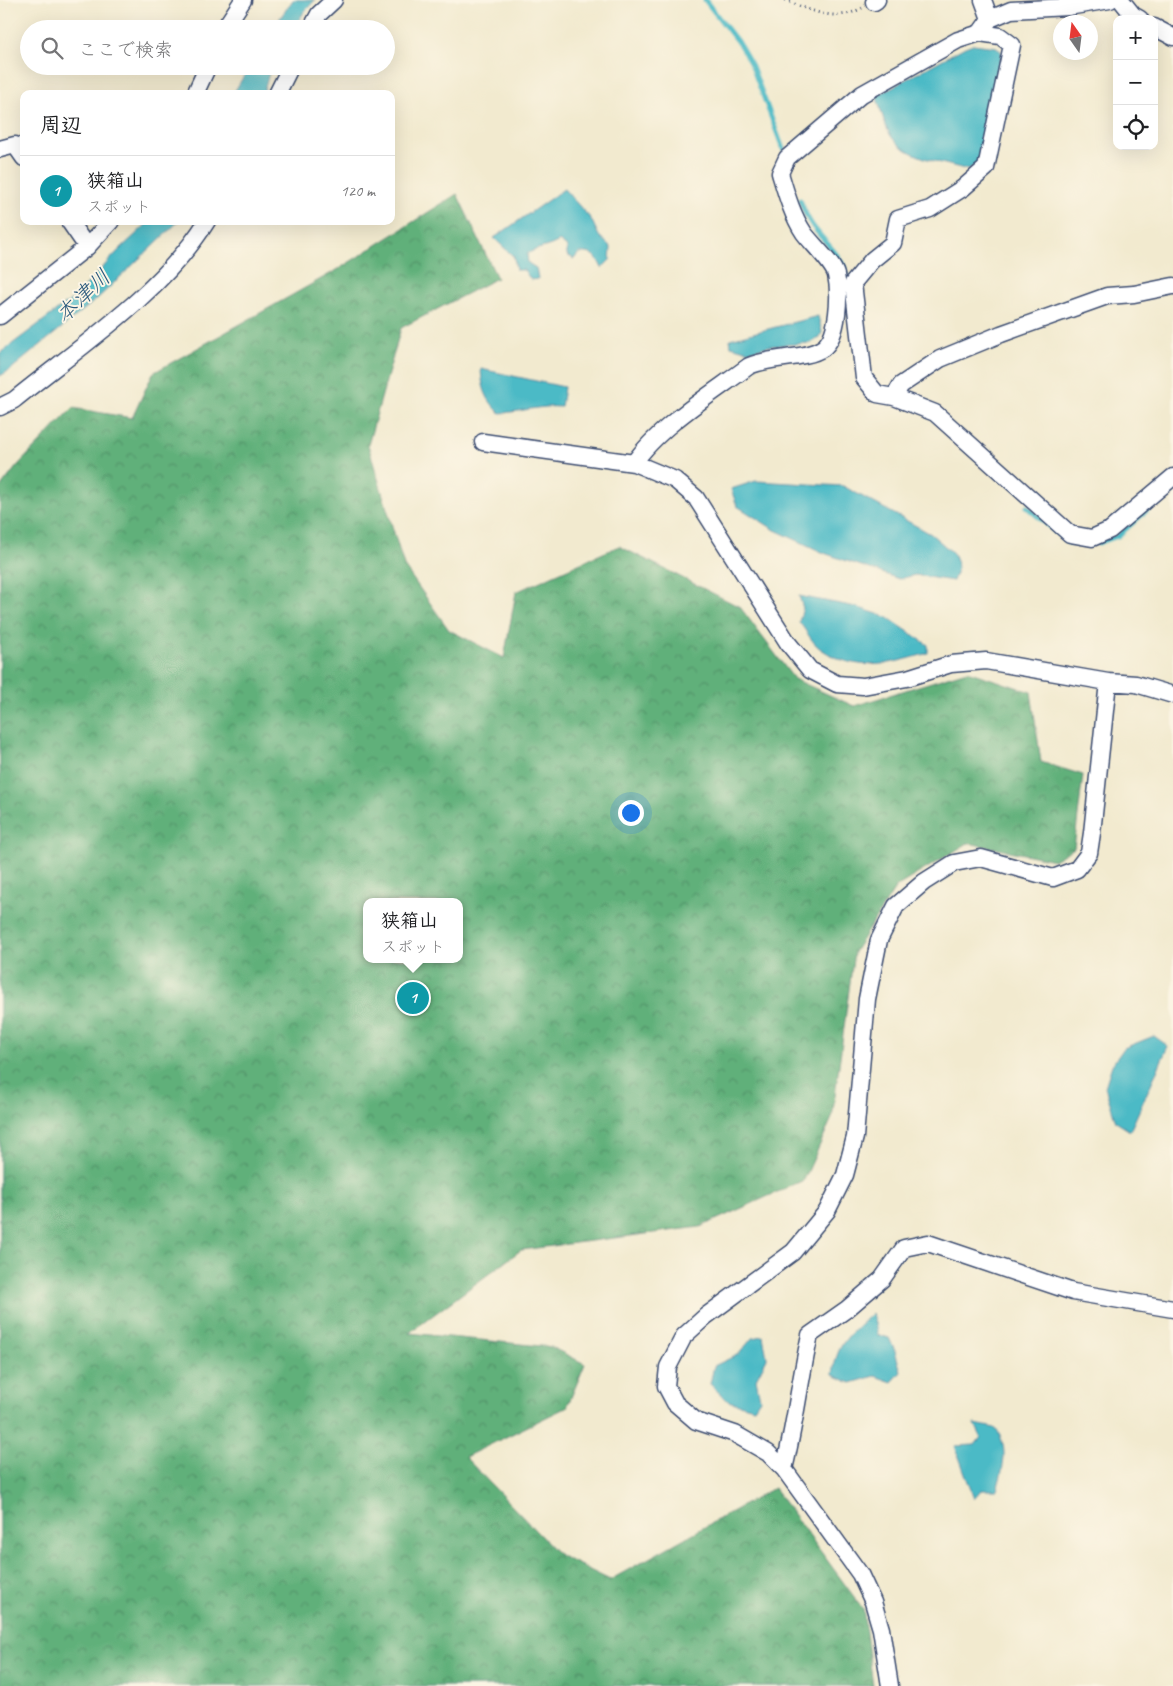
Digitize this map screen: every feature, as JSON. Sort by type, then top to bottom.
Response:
[{"type":"street","points":[[230,20],[243,0]]},
{"type":"street","points":[[316,20],[319,14],[334,0]]},
{"type":"street","points":[[983,0],[990,19]]},
{"type":"street","points":[[980,34],[990,19],[1011,10],[1068,7],[1110,0]]},
{"type":"street","points":[[1121,0],[1133,15]]},
{"type":"street","points":[[1158,29],[1173,38]]},
{"type":"street","points":[[634,464],[644,448],[661,433],[749,366],[765,359],[807,354],[824,347],[834,331],[838,302],[836,273],[804,232],[791,208],[780,173],[787,158],[862,94],[958,40],[980,34],[1000,36],[1012,46],[986,168],[963,188],[930,209],[898,219],[893,243],[872,260],[853,283],[864,378],[877,394],[894,397],[935,413],[1070,534],[1092,538],[1110,530],[1173,477]]},
{"type":"street","points":[[197,90],[204,75]]},
{"type":"street","points":[[279,90],[286,75]]},
{"type":"street","points":[[0,149],[15,145],[20,152]]},
{"type":"street","points":[[72,225],[87,247]]},
{"type":"street","points":[[0,316],[87,247],[107,225]]},
{"type":"street","points":[[0,407],[14,400],[146,293],[197,238],[205,225]]},
{"type":"street","points":[[894,397],[901,386],[940,359],[1001,334],[1100,298],[1134,294],[1173,286]]},
{"type":"street","points":[[483,442],[634,464],[675,480],[696,498],[788,643],[810,670],[837,684],[863,686],[907,678],[951,664],[986,661],[1108,682],[1136,684],[1173,695]]},
{"type":"street","points":[[890,1686],[876,1611],[860,1574],[784,1469],[768,1453],[735,1434],[696,1421],[675,1403],[666,1386],[668,1367],[684,1336],[706,1316],[793,1252],[827,1211],[845,1175],[855,1136],[867,999],[879,940],[896,906],[924,882],[954,863],[981,858],[1053,878],[1077,869],[1089,853],[1108,682]]},
{"type":"street","points":[[784,1469],[794,1426],[810,1335],[847,1309],[882,1279],[904,1248],[928,1243],[1073,1292],[1173,1309]]},
{"type":"path","points":[[785,0],[835,17],[849,16],[875,1]]},
{"type":"green space","points":[[457,194],[497,278],[401,328],[368,445],[404,566],[449,630],[504,658],[516,592],[619,546],[740,607],[794,679],[854,706],[967,671],[1031,692],[1041,762],[1083,775],[1074,848],[1054,860],[968,843],[896,887],[854,952],[832,1118],[804,1180],[700,1227],[521,1250],[409,1333],[551,1347],[585,1364],[567,1407],[465,1457],[559,1555],[610,1580],[774,1488],[863,1609],[873,1686],[0,1686],[0,488],[17,466],[73,408],[132,418],[153,373],[337,270]]},
{"type":"water","points":[[293,0],[315,0],[299,20],[280,20]]},
{"type":"water","points":[[973,44],[997,47],[1002,53],[980,157],[978,163],[968,170],[926,159],[906,150],[891,136],[884,122],[876,96]]},
{"type":"water","points":[[245,75],[268,75],[264,90],[235,90]]},
{"type":"water","points":[[564,189],[591,219],[599,236],[611,247],[610,260],[602,268],[596,258],[588,253],[579,253],[574,259],[567,255],[567,247],[559,241],[527,254],[528,263],[536,268],[538,279],[531,280],[524,270],[516,270],[514,257],[494,238]]},
{"type":"water","name":"本津川","points":[[146,225],[175,225],[98,298],[10,370],[0,376],[0,353],[75,297],[119,250]]},
{"type":"water","points":[[818,316],[822,332],[820,338],[809,343],[769,346],[749,351],[731,346],[730,339]]},
{"type":"water","points":[[481,369],[564,387],[561,407],[500,413],[491,403],[486,393],[482,382]]},
{"type":"water","points":[[756,481],[843,486],[931,534],[953,553],[958,567],[953,581],[915,575],[899,579],[824,553],[775,530],[737,506],[731,489]]},
{"type":"water","points":[[799,596],[856,607],[887,617],[928,645],[928,653],[901,661],[874,664],[848,662],[834,657],[821,649],[812,640],[799,622],[803,608]]},
{"type":"water","points":[[1154,1036],[1168,1046],[1130,1131],[1116,1122],[1105,1087],[1112,1065],[1124,1048]]},
{"type":"water","points":[[872,1313],[878,1335],[889,1338],[901,1372],[892,1382],[875,1376],[851,1383],[833,1375],[838,1354],[845,1340]]},
{"type":"water","points":[[763,1336],[767,1358],[756,1379],[760,1399],[754,1408],[728,1401],[710,1384],[714,1366],[739,1354],[752,1338]]},
{"type":"water","points":[[975,1424],[995,1428],[1000,1435],[1004,1458],[997,1490],[981,1490],[974,1498],[955,1446],[975,1445],[981,1437]]},
{"type":"waterway","points":[[705,0],[740,45],[752,66],[783,149]]},
{"type":"waterway","points":[[800,200],[812,225],[840,259],[844,267],[847,284]]},
{"type":"waterway","points":[[1098,543],[1118,536],[1171,489]]},
{"type":"waterway","points":[[1027,507],[1068,542],[1090,544]]},
{"type":"place","name":"狭箱山","points":[[413,998]]}]
